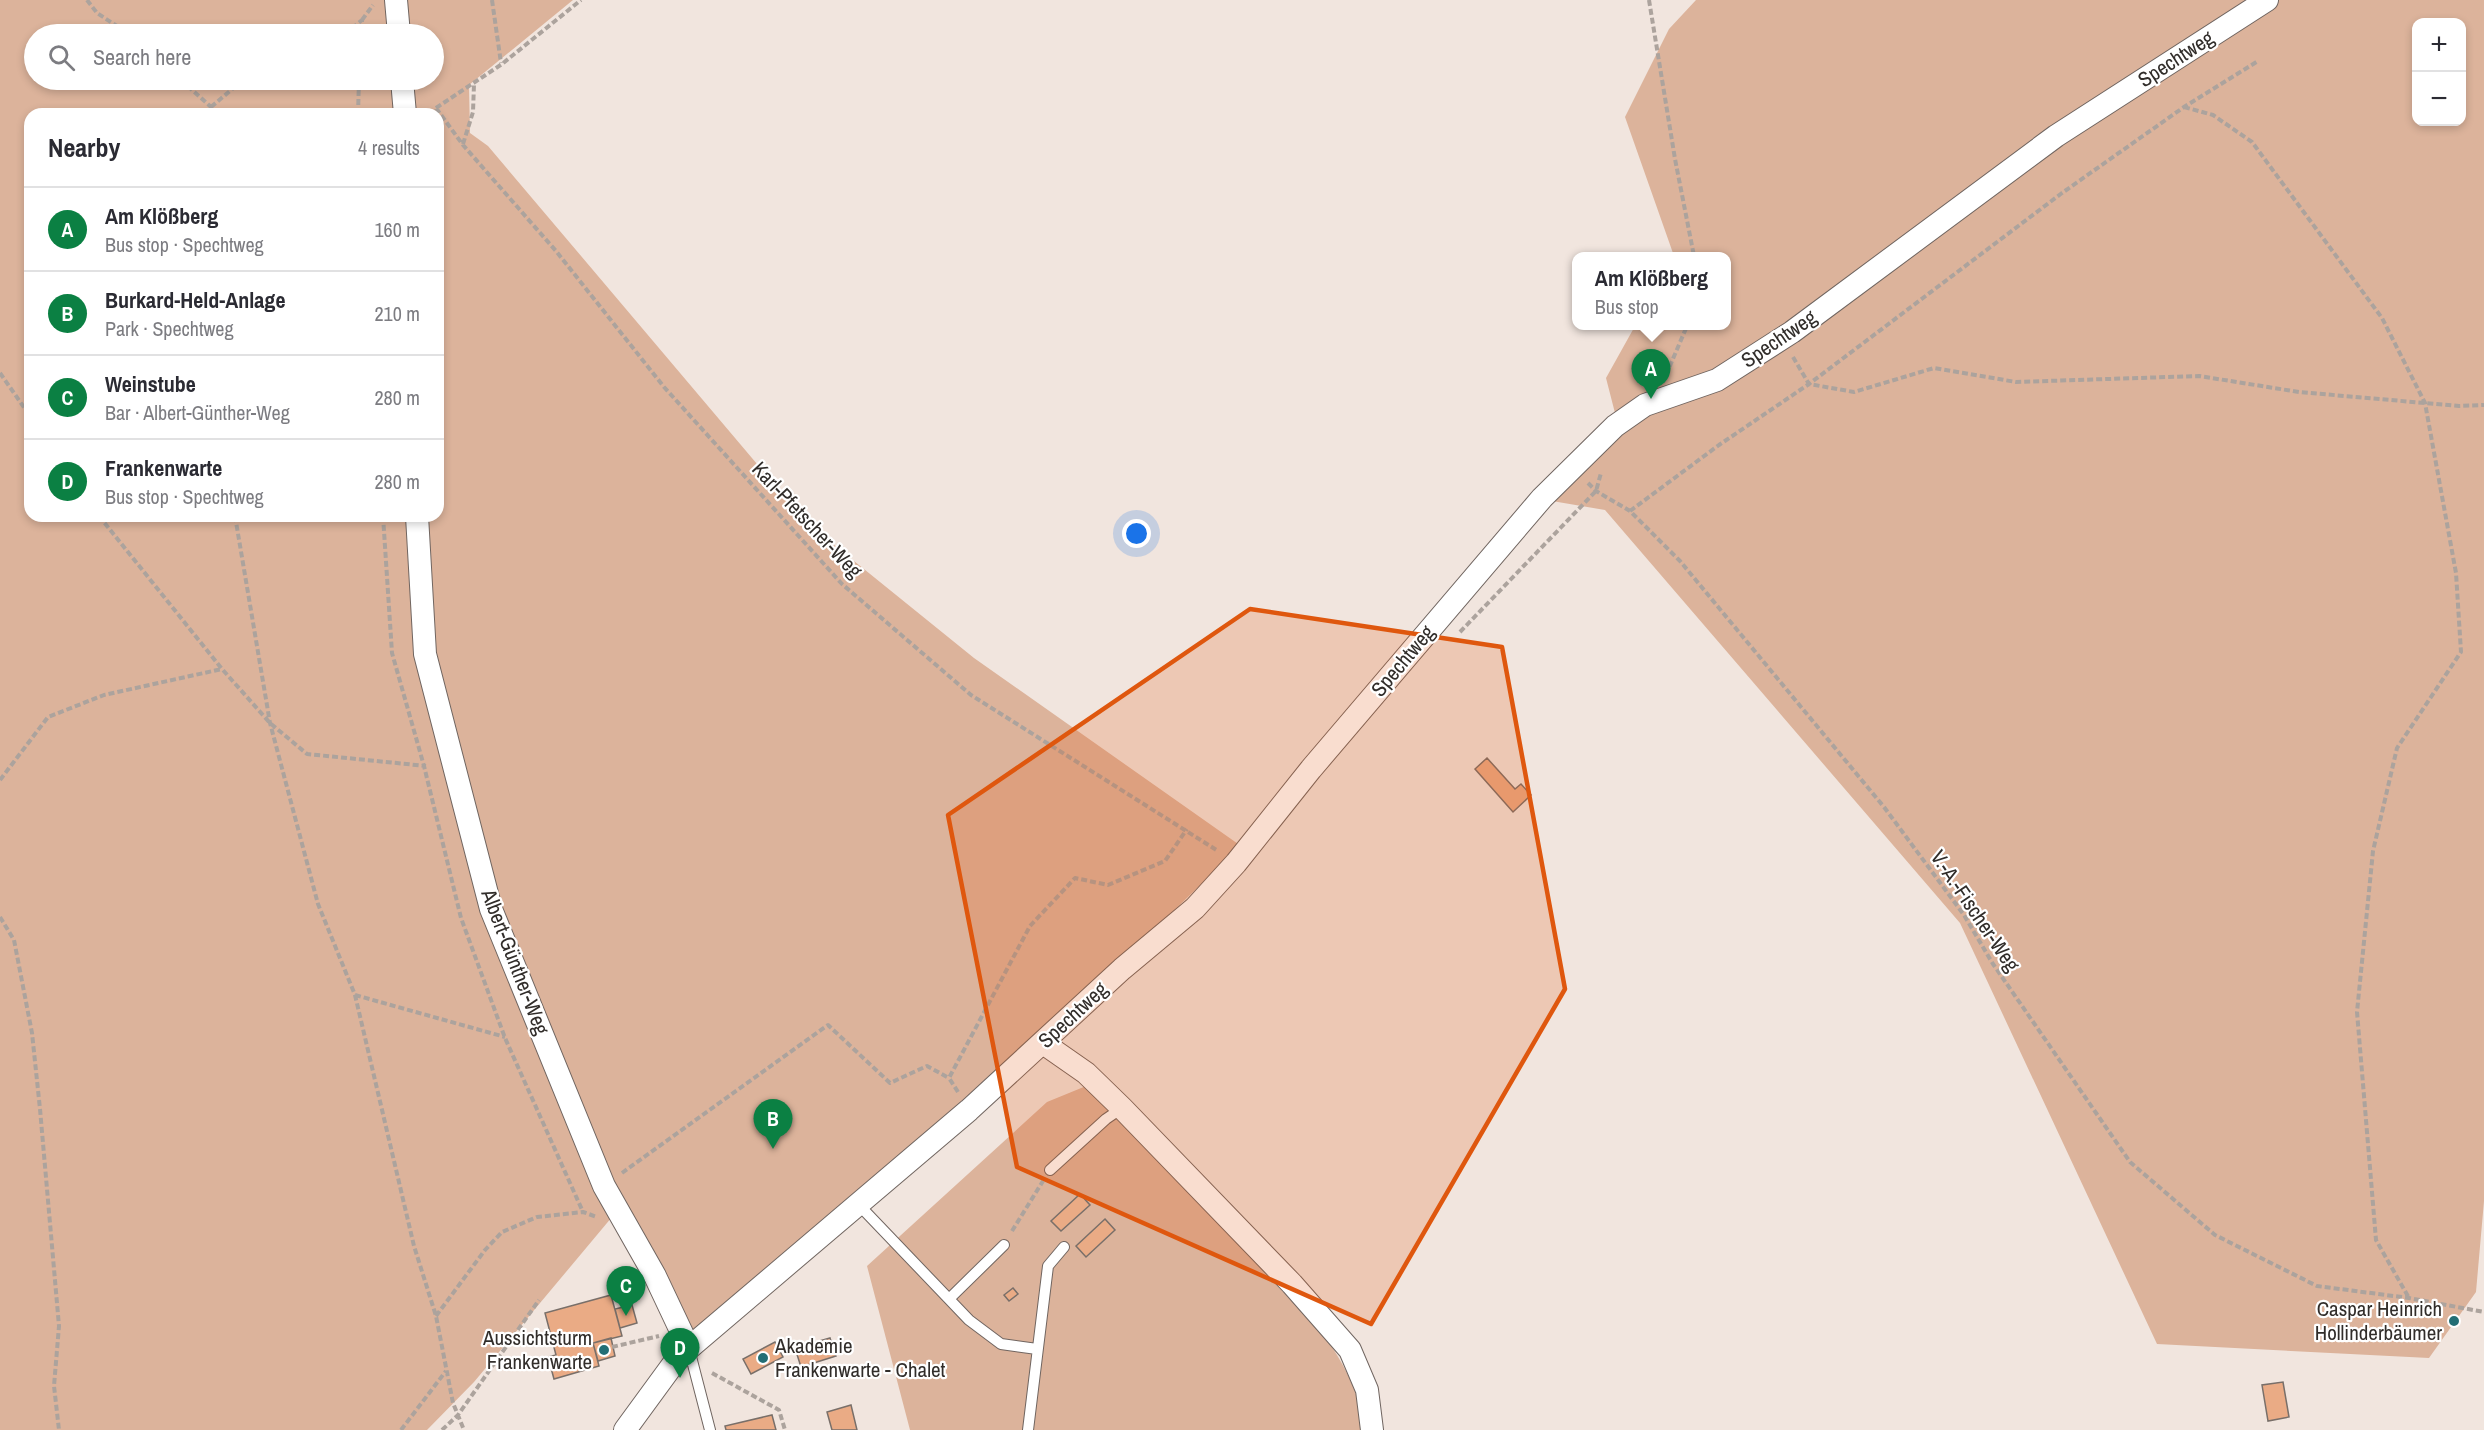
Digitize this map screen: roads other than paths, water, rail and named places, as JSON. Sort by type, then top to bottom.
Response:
[{"type":"street","points":[[396,0],[398,24]]},
{"type":"street","name":"Spechtweg","points":[[625,1430],[687,1347],[969,1110],[1122,969],[1195,908],[1236,863],[1311,769],[1542,498],[1615,426],[1645,405],[1717,380],[1782,338],[2056,136],[2267,0]]},
{"type":"street","points":[[403,90],[404,108]]},
{"type":"street","name":"Albert-Günther-Weg","points":[[417,522],[425,654],[491,909],[604,1186],[655,1276],[687,1347]]},
{"type":"street","points":[[1043,1044],[1086,1073],[1122,1108],[1292,1284],[1350,1350],[1367,1390],[1372,1430]]},
{"type":"lane","points":[[1050,1170],[1106,1119],[1122,1108]]},
{"type":"lane","points":[[858,1204],[969,1320],[1001,1344],[1037,1349]]},
{"type":"lane","points":[[949,1299],[1004,1245]]},
{"type":"lane","points":[[1028,1430],[1048,1266],[1064,1247]]},
{"type":"lane","points":[[687,1347],[710,1430]]},
{"type":"place","name":"Am Klößberg","points":[[1651,399]]},
{"type":"place","name":"Burkard-Held-Anlage","points":[[773,1149]]},
{"type":"place","name":"Weinstube","points":[[626,1316]]},
{"type":"place","name":"Caspar Heinrich Hollinderbäumer","points":[[2454,1321]]},
{"type":"place","name":"Aussichtsturm Frankenwarte","points":[[604,1350]]},
{"type":"place","name":"Akademie Frankenwarte - Chalet","points":[[763,1358]]},
{"type":"place","name":"Frankenwarte","points":[[680,1378]]}]
